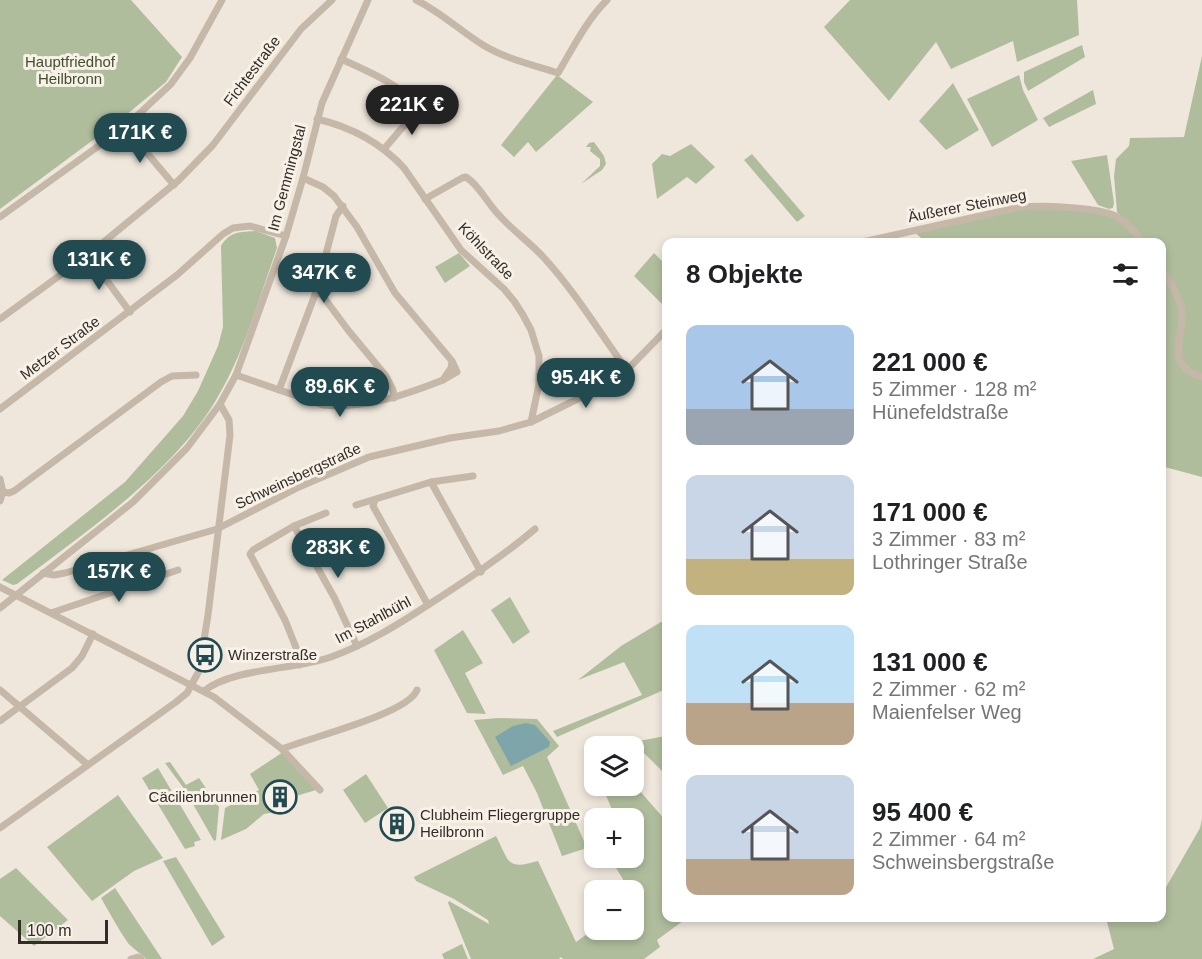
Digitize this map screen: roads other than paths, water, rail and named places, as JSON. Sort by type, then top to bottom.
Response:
[{"type":"street","points":[[0,217],[125,127],[171,84],[190,58],[222,0]]},
{"type":"street","name":"Fichtestraße","points":[[0,319],[88,255],[174,185],[213,145],[301,29],[332,0]]},
{"type":"street","name":"Im Gemmingstal","points":[[0,608],[133,502],[187,448],[220,404],[236,375],[285,236],[303,178],[317,119],[368,0]]},
{"type":"street","points":[[416,0],[444,16],[494,51],[558,73],[584,29],[607,0]]},
{"type":"street","points":[[341,59],[384,80],[407,94],[420,107],[384,149]]},
{"type":"street","name":"Köhlstraße","points":[[317,119],[350,129],[384,149],[404,168],[461,250],[514,301],[531,330],[539,356],[539,384],[531,422]]},
{"type":"street","points":[[125,127],[174,185]]},
{"type":"street","points":[[425,199],[462,178],[466,177],[474,182],[500,217],[547,260],[574,294],[627,370],[662,334]]},
{"type":"street","points":[[236,375],[323,405],[334,406],[373,403],[394,398],[443,380],[457,372],[452,361],[395,294],[343,206],[323,187],[303,178]]},
{"type":"street","points":[[279,390],[316,292],[336,216],[343,206]]},
{"type":"street","name":"Äußerer Steinweg","points":[[881,238],[1036,206],[1099,211],[1110,214],[1128,225],[1139,238]]},
{"type":"street","name":"Metzer Straße","points":[[0,409],[130,312],[191,263],[215,240],[233,228],[250,226],[285,236]]},
{"type":"street","points":[[88,255],[130,312]]},
{"type":"street","points":[[1166,277],[1180,304],[1182,313],[1179,359],[1189,370],[1202,377]]},
{"type":"street","points":[[316,292],[322,296],[386,376],[394,398]]},
{"type":"street","name":"Schweinsbergstraße","points":[[43,573],[54,575],[65,573],[217,528],[310,482],[369,457],[450,438],[499,431],[531,422],[610,383],[627,370]]},
{"type":"street","points":[[3,492],[9,493],[14,490],[161,382],[172,376],[196,375]]},
{"type":"street","points":[[0,828],[184,696],[192,686],[199,671],[204,643],[230,427],[227,415],[220,404]]},
{"type":"street","points":[[356,505],[432,482],[473,476]]},
{"type":"street","points":[[0,479],[3,492],[0,501]]},
{"type":"street","points":[[432,482],[481,572]]},
{"type":"street","points":[[375,500],[373,506],[428,605]]},
{"type":"street","points":[[299,665],[297,650],[285,620],[250,554],[294,526],[326,513]]},
{"type":"street","points":[[294,526],[334,597],[357,646]]},
{"type":"street","name":"Im Stahlbühl","points":[[204,691],[220,681],[328,658],[357,646],[389,630],[481,572],[535,529]]},
{"type":"street","points":[[51,613],[178,570]]},
{"type":"street","points":[[0,587],[204,691],[237,713],[282,749],[320,790]]},
{"type":"street","points":[[0,721],[72,668],[93,634]]},
{"type":"street","points":[[0,690],[88,765]]},
{"type":"street","points":[[282,749],[357,724],[410,700],[417,690]]},
{"type":"street","points":[[131,959],[138,957],[141,959]]},
{"type":"water","points":[[526,723],[535,725],[550,742],[549,747],[511,766],[495,737],[513,726]]},
{"type":"waterway","points":[[276,808],[282,794]]},
{"type":"place","name":"Winzerstraße","points":[[205,655]]},
{"type":"place","name":"Cäcilienbrunnen","points":[[280,797]]},
{"type":"place","name":"Clubheim Fliegergruppe Heilbronn","points":[[397,824]]},
{"type":"park label","name":"Hauptfriedhof Heilbronn","points":[[70,70]]}]
